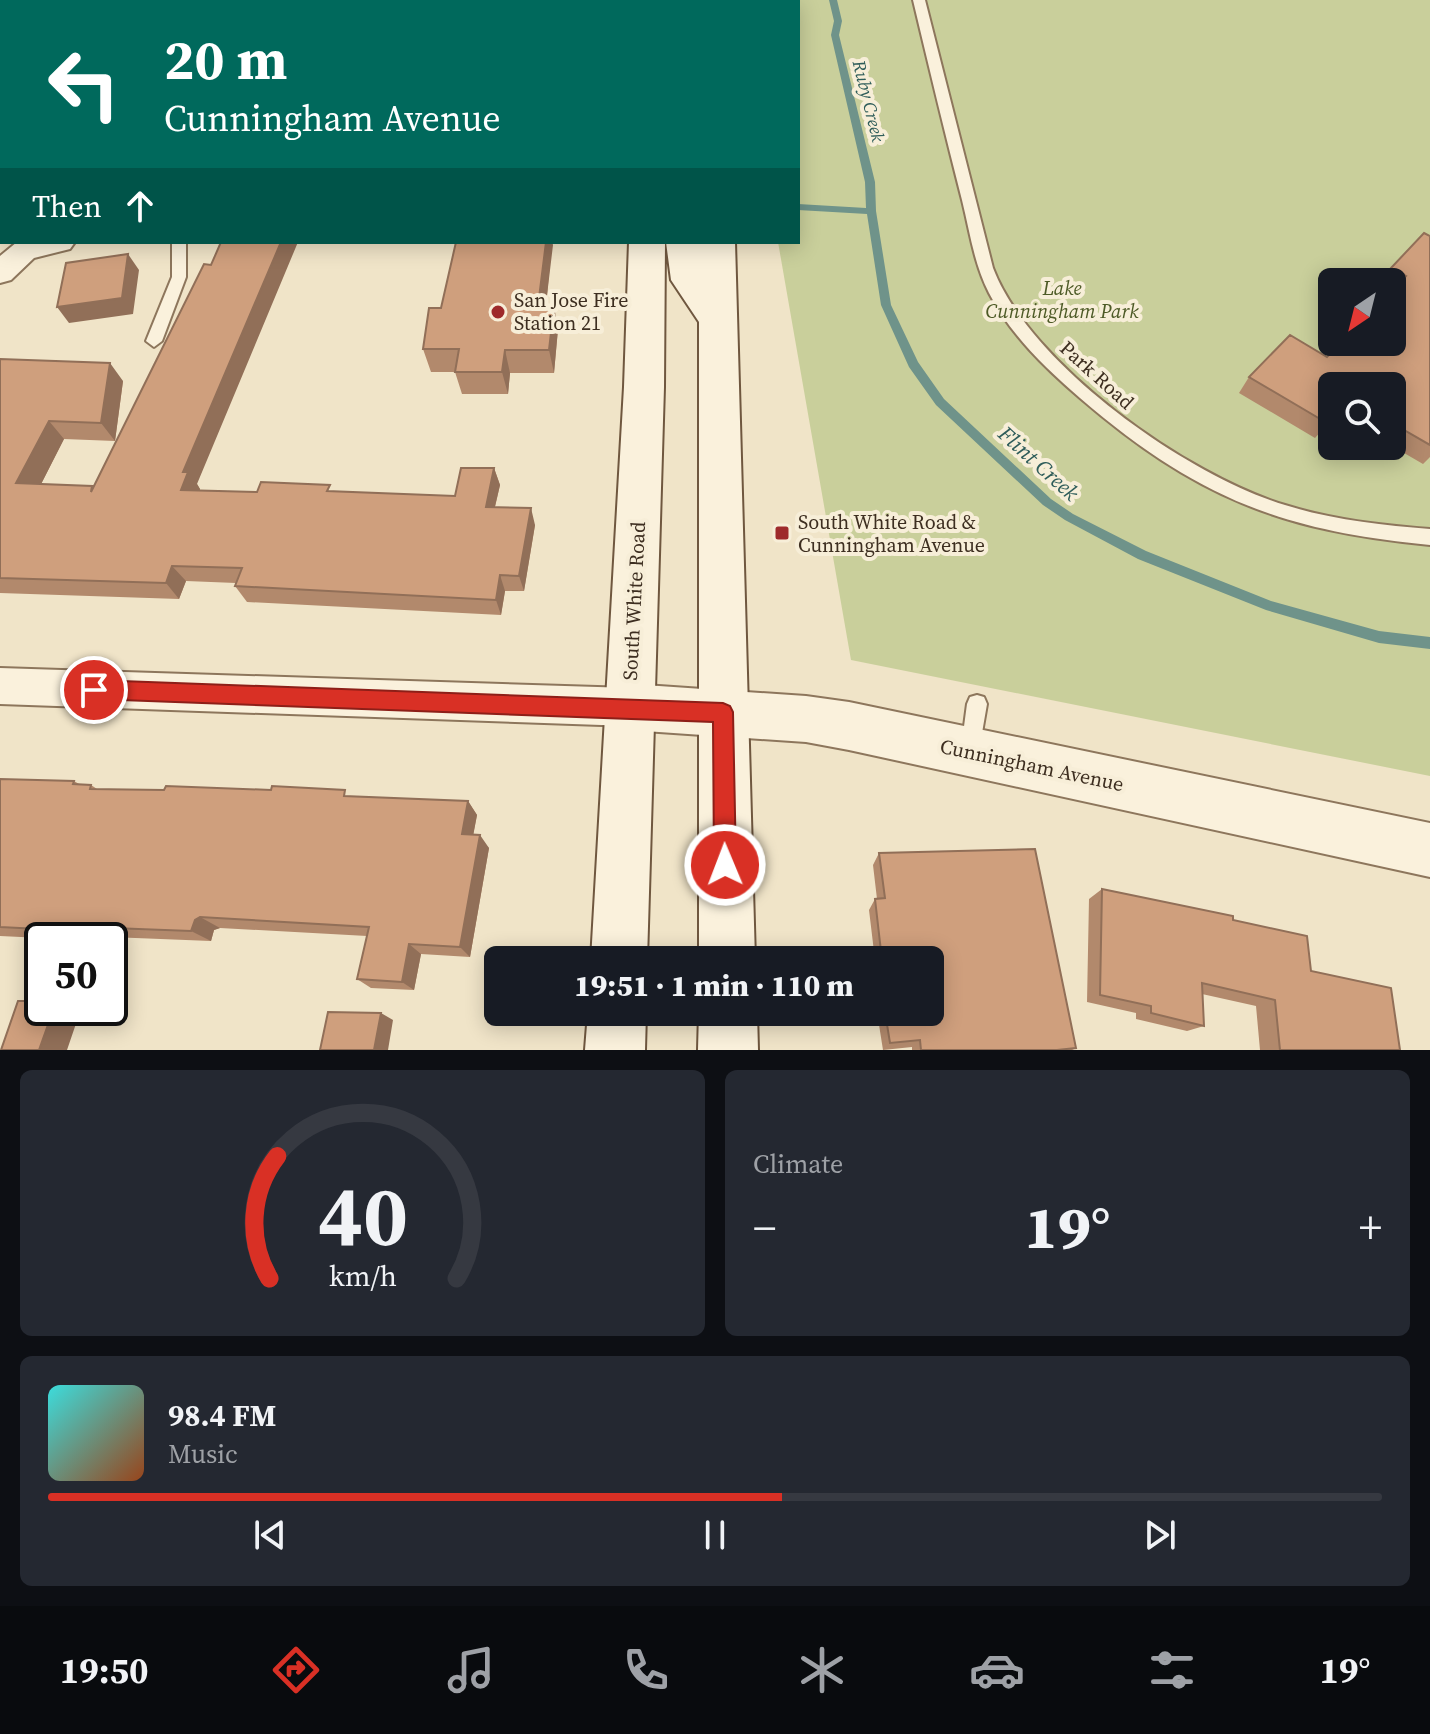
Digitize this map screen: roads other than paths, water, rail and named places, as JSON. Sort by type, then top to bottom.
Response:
[{"type":"main road","name":"South White Road","points":[[620,946],[644,387],[647,244]]},
{"type":"main road","points":[[684,244],[689,280],[719,321]]},
{"type":"main road","points":[[717,244],[727,946]]},
{"type":"main road","name":"Cunningham Avenue","points":[[630,707],[723,712],[849,726],[974,728],[1430,850]]},
{"type":"main road","points":[[615,1050],[616,1026]]},
{"type":"main road","points":[[728,1026],[728,1050]]},
{"type":"street","points":[[0,273],[24,250],[51,244]]},
{"type":"street","points":[[0,686],[630,707]]},
{"type":"lane","name":"Park Road","points":[[919,0],[989,278],[1020,328],[1044,355],[1157,452],[1218,488],[1324,525],[1389,535],[1430,537]]},
{"type":"lane","points":[[154,341],[179,277],[179,244]]},
{"type":"waterway","name":"Ruby Creek","points":[[833,0],[838,21],[835,35],[870,182],[871,211]]},
{"type":"waterway","name":"Flint Creek","points":[[800,207],[871,211]]},
{"type":"waterway","name":"Flint Creek","points":[[871,211],[886,305],[913,364],[940,402],[1047,502],[1142,555],[1270,606],[1379,637],[1430,643]]},
{"type":"place","name":"San Jose Fire Station 21","points":[[498,312]]},
{"type":"place","name":"South White Road & Cunningham Avenue","points":[[782,533]]},
{"type":"park label","name":"Lake Cunningham Park","points":[[1062,300]]}]
